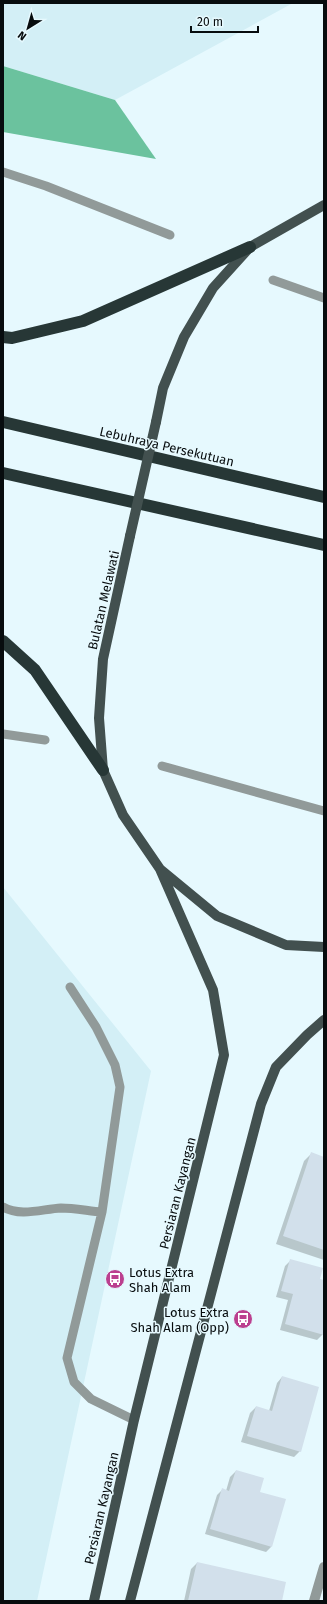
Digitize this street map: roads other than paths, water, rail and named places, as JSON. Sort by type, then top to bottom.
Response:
[{"type":"highway","points":[[3,337],[12,338],[83,321],[250,246]]},
{"type":"highway","name":"Lebuhraya Persekutuan","points":[[3,422],[324,497]]},
{"type":"highway","points":[[3,472],[324,545]]},
{"type":"highway","points":[[3,641],[35,670],[103,770]]},
{"type":"main road","points":[[308,214],[324,205]]},
{"type":"main road","name":"Bulatan Melawati","points":[[324,212],[308,214],[250,246],[213,288],[184,337],[163,388],[103,659],[98,718],[103,770],[122,815],[160,869],[217,916],[286,945],[324,947]]},
{"type":"main road","name":"Persiaran Kayangan","points":[[94,1601],[134,1420],[224,1055],[213,990],[160,869]]},
{"type":"main road","points":[[130,1601],[261,1104],[276,1067],[324,1020]]},
{"type":"street","points":[[314,1601],[324,1566]]},
{"type":"lane","points":[[3,172],[46,186],[170,235]]},
{"type":"lane","points":[[273,280],[324,298]]},
{"type":"lane","points":[[3,734],[45,740]]},
{"type":"lane","points":[[162,766],[324,811]]},
{"type":"lane","points":[[70,987],[96,1027],[115,1065],[120,1088],[102,1212],[67,1358],[74,1382],[91,1399],[134,1420]]},
{"type":"lane","points":[[3,1207],[7,1209],[32,1212],[62,1208],[102,1212]]},
{"type":"place","name":"Lotus Extra Shah Alam","points":[[115,1279]]},
{"type":"place","name":"Lotus Extra Shah Alam (Opp)","points":[[243,1319]]}]
